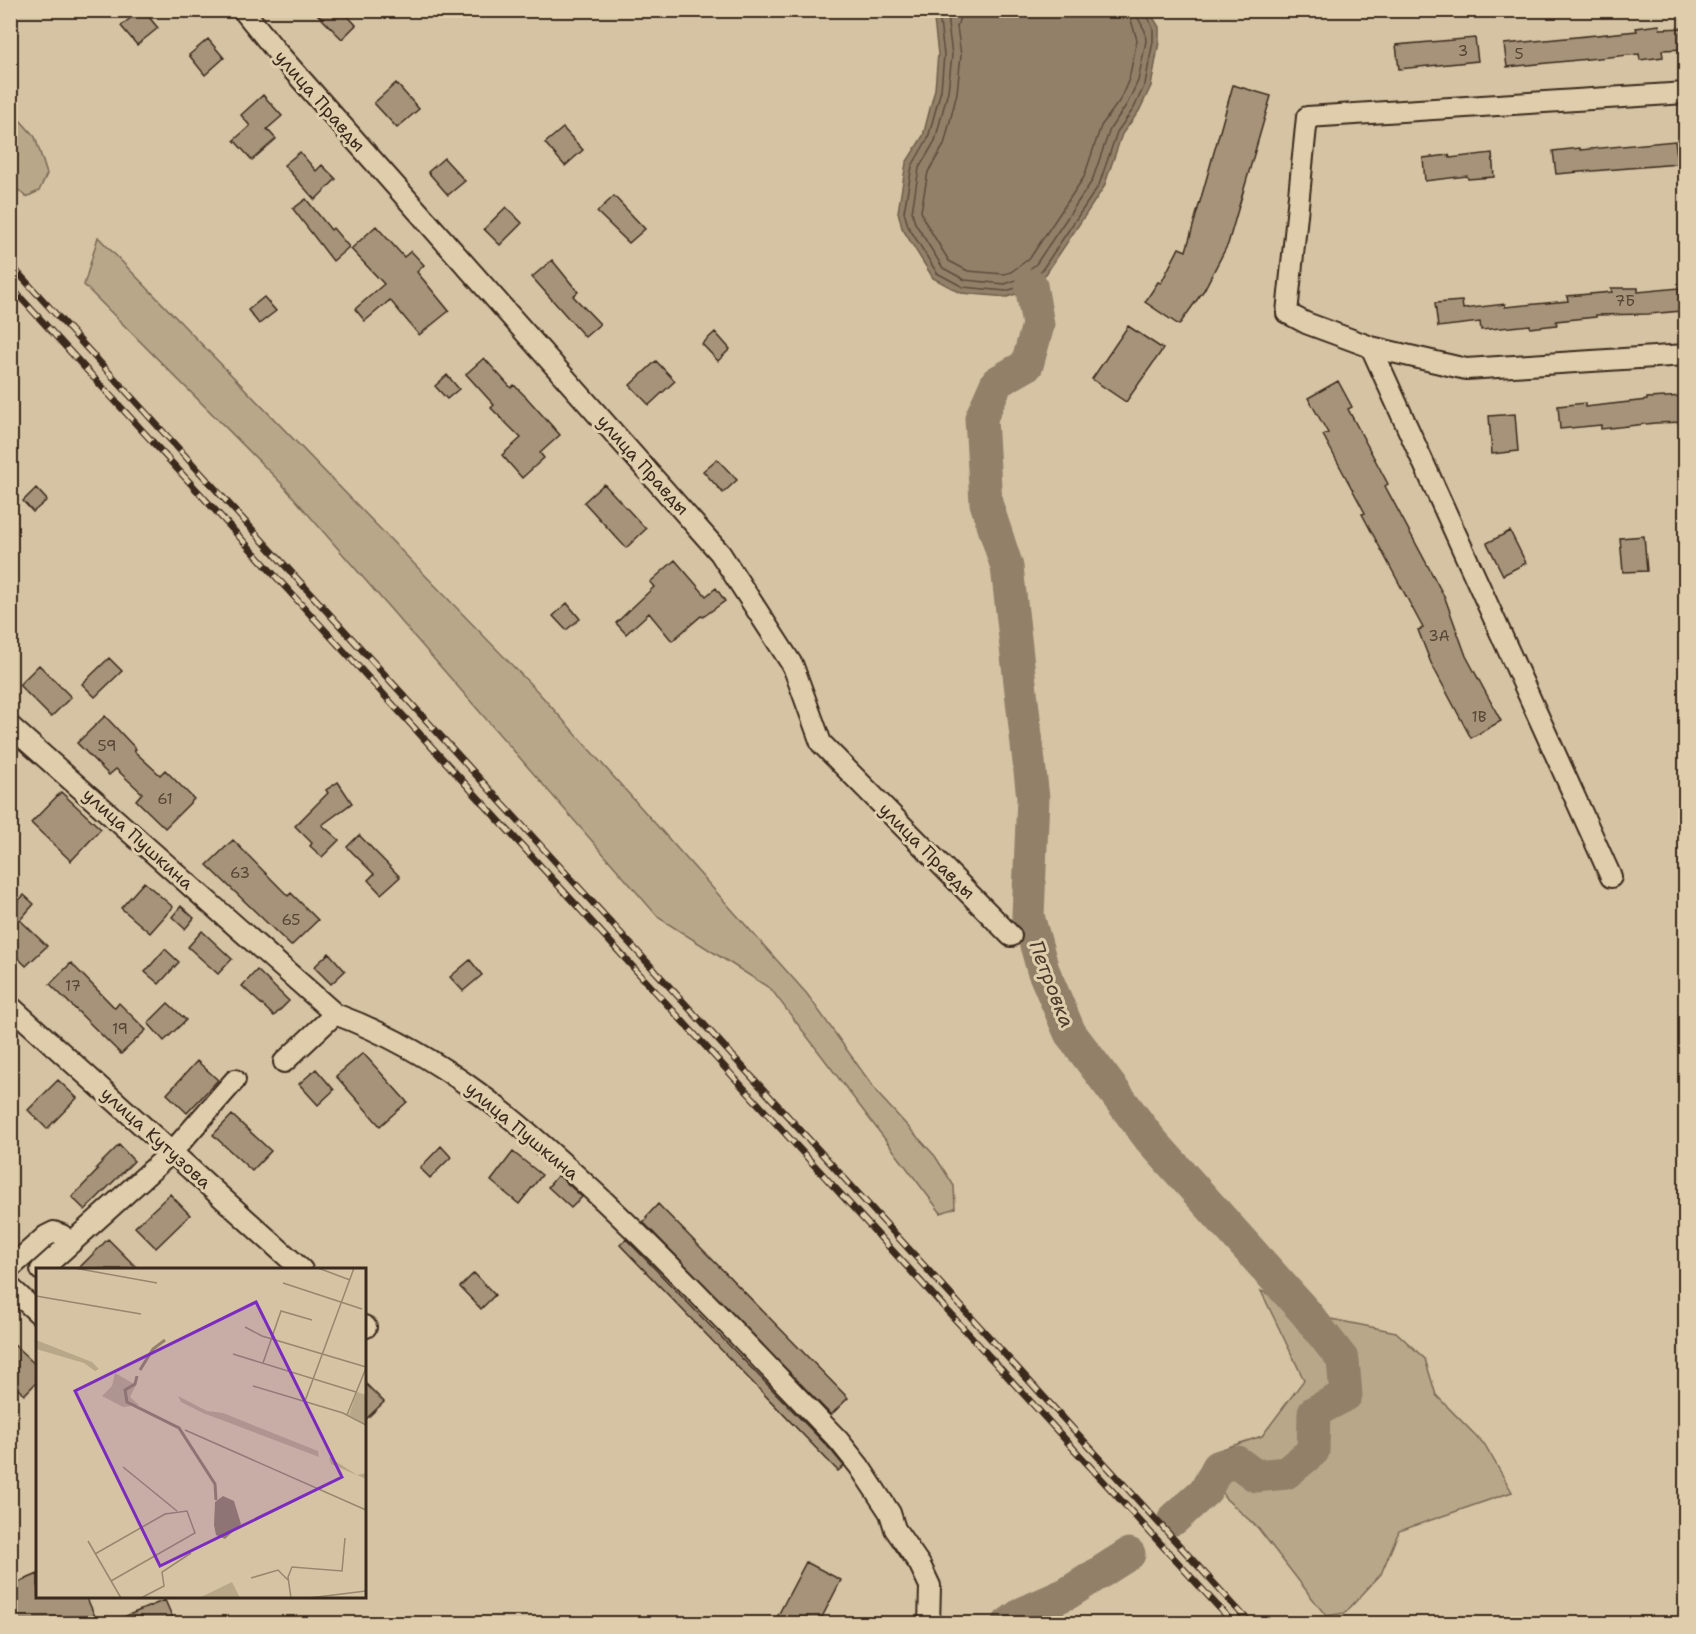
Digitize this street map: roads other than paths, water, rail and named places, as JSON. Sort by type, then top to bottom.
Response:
[{"type":"street","name":"улица Правды","points":[[243,10],[293,70],[720,553],[793,666],[820,743],[1011,936]]},
{"type":"street","points":[[1686,93],[1307,117],[1287,313],[1306,323],[1371,347],[1466,369],[1686,355]]},
{"type":"street","points":[[1371,347],[1611,877]]},
{"type":"street","name":"улица Пушкина","points":[[10,726],[334,1014],[372,1028],[425,1056],[498,1106],[548,1149],[648,1244],[839,1441],[859,1466],[890,1513],[895,1529],[920,1565],[930,1586],[929,1623]]},
{"type":"street","name":"улица Кутузова","points":[[10,1006],[301,1268]]},
{"type":"street","points":[[284,1062],[334,1014]]},
{"type":"street","points":[[42,1268],[172,1152],[235,1080]]},
{"type":"street","points":[[10,1268],[46,1236],[54,1232],[62,1235],[69,1244]]},
{"type":"street","points":[[36,1274],[12,1292],[36,1311]]},
{"type":"water","points":[[941,11],[1149,11],[1159,27],[1159,42],[1151,86],[1139,111],[1122,134],[1104,187],[1046,274],[1022,292],[1007,297],[961,293],[933,278],[902,228],[898,212],[906,163],[923,136],[935,89],[938,54],[934,20]]},
{"type":"waterway","name":"Петровка","points":[[1031,285],[1038,325],[1027,365],[997,382],[981,418],[986,503],[1007,567],[1033,798],[1028,916],[1043,970],[1070,1033],[1150,1139],[1306,1313],[1343,1360],[1346,1395],[1314,1412],[1313,1451],[1286,1473],[1256,1476],[1237,1462],[1218,1467],[1206,1490],[1174,1519]]},
{"type":"waterway","name":"Петровка","points":[[1008,1624],[1023,1613],[1068,1593],[1129,1554]]},
{"type":"railway","points":[[10,264],[1251,1624]]},
{"type":"railway","points":[[10,286],[1234,1624]]}]
